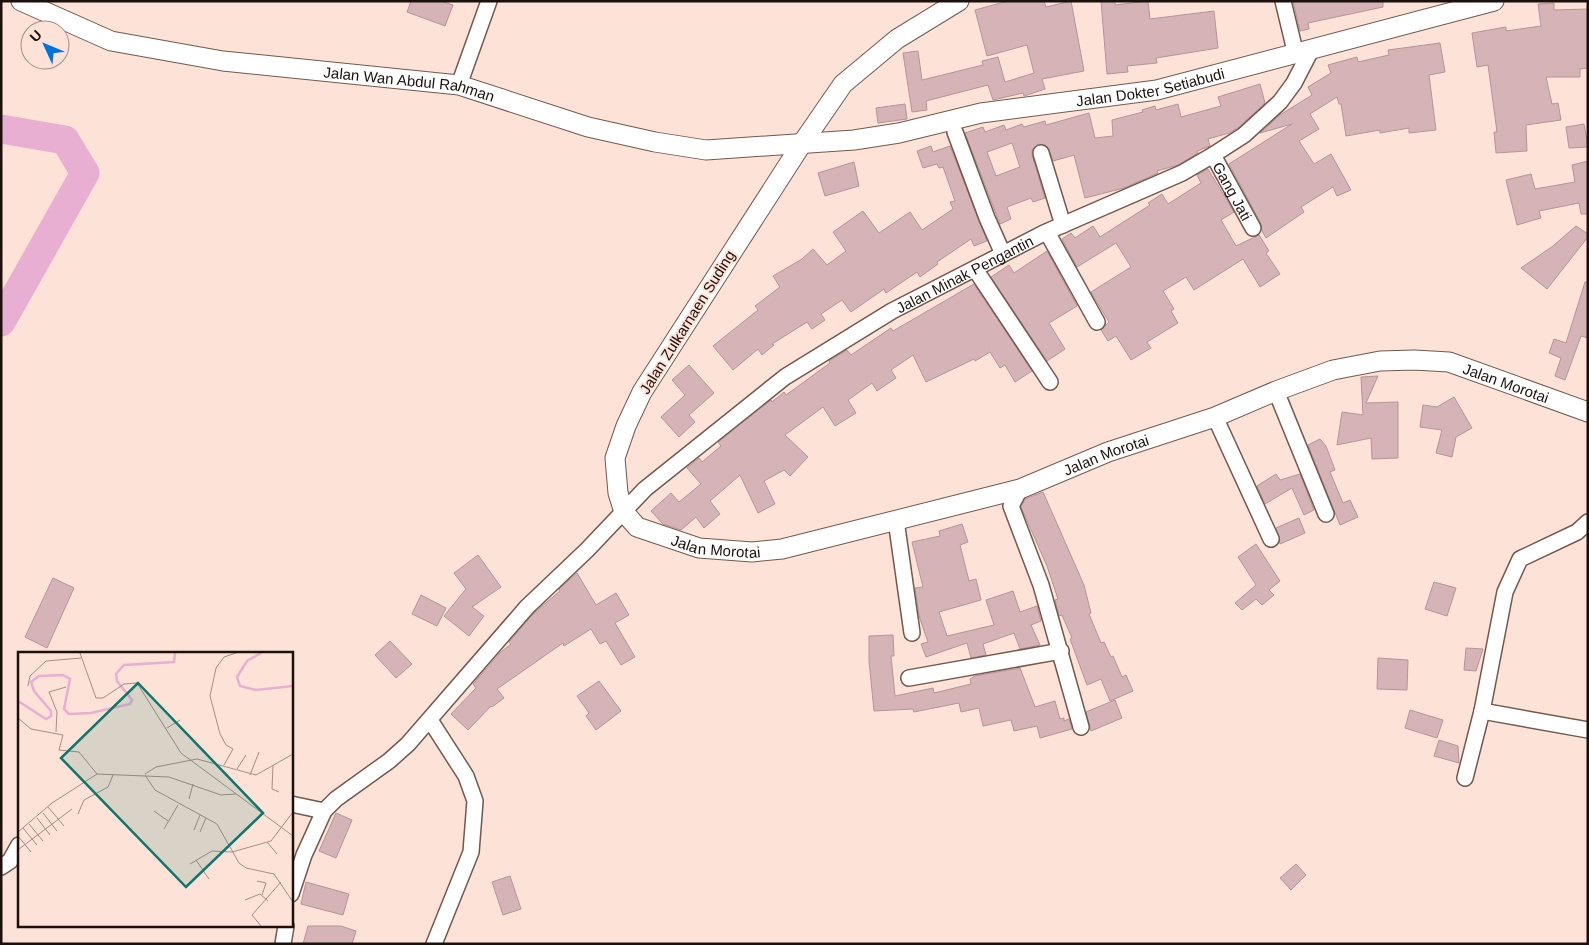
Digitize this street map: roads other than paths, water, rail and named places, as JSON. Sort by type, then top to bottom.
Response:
[{"type":"street","name":"Jalan Wan Abdul Rahman","points":[[21,1],[111,41],[224,61],[459,85],[588,127],[655,142],[706,150],[800,145]]},
{"type":"street","points":[[459,85],[489,1]]},
{"type":"street","name":"Jalan Zulkarnaen Suding","points":[[624,512],[618,492],[615,458],[626,426],[642,392],[800,145],[843,84],[897,39],[959,1]]},
{"type":"street","points":[[1283,1],[1303,53]]},
{"type":"street","name":"Jalan Dokter Setiabudi","points":[[800,145],[899,133],[981,113],[1157,90],[1303,53],[1494,1]]},
{"type":"street","name":"Jalan Minak Pengantin","points":[[324,812],[336,799],[389,762],[430,720],[476,663],[526,607],[624,512],[645,489],[785,377],[892,311],[1047,232],[1182,173],[1213,155],[1244,135],[1280,102],[1294,83],[1303,53]]},
{"type":"street","points":[[954,132],[987,218],[1004,254]]},
{"type":"street","points":[[1041,153],[1063,225]]},
{"type":"street","name":"Gang Jati","points":[[1213,155],[1253,228]]},
{"type":"street","points":[[1047,232],[1084,294],[1097,322]]},
{"type":"street","points":[[975,269],[1050,382]]},
{"type":"street","name":"Jalan Morotai","points":[[624,512],[637,527],[699,548],[752,552],[782,549],[1020,489],[1108,452],[1215,417],[1276,391],[1333,370],[1380,361],[1423,360],[1449,362],[1588,412]]},
{"type":"street","points":[[1276,391],[1326,514]]},
{"type":"street","points":[[1215,417],[1271,539]]},
{"type":"street","points":[[1020,489],[1011,506],[1041,585],[1081,727]]},
{"type":"street","points":[[896,520],[912,633]]},
{"type":"street","points":[[1465,778],[1482,711],[1506,592],[1520,559],[1577,532],[1588,522]]},
{"type":"street","points":[[909,678],[1061,651]]},
{"type":"street","points":[[1482,711],[1588,730]]},
{"type":"street","points":[[430,720],[466,776],[475,800],[471,852],[434,944]]},
{"type":"street","points":[[292,804],[324,812],[304,855],[292,891]]},
{"type":"street","points":[[1,867],[10,861],[18,847]]},
{"type":"street","points":[[283,944],[286,928]]},
{"type":"waterway","points":[[1,129],[65,140],[85,173],[1,322]]}]
